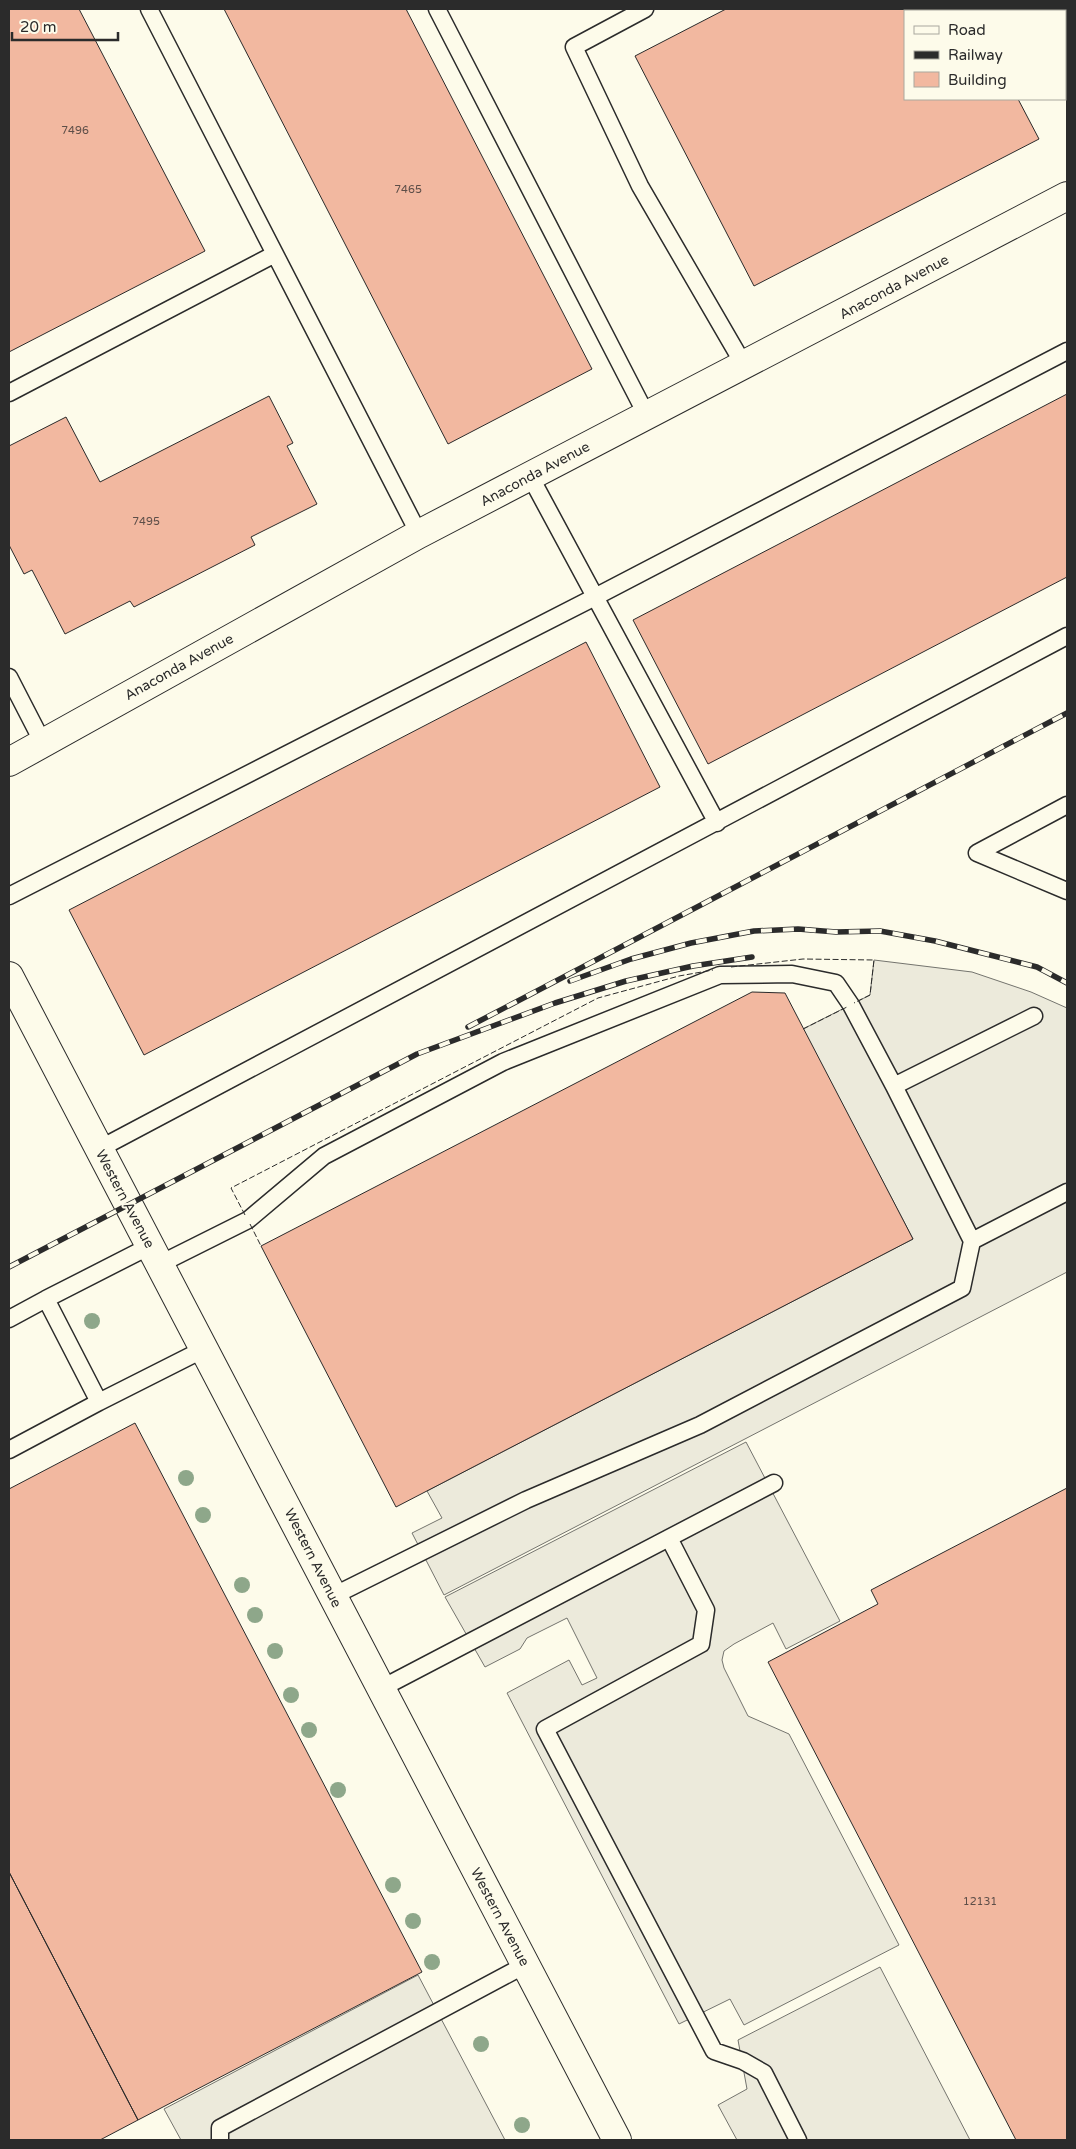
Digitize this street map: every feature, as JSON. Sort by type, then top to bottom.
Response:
[{"type":"street","name":"Anaconda Avenue","points":[[9,762],[419,534],[1067,196]]},
{"type":"street","name":"Western Avenue","points":[[9,976],[617,2140]]},
{"type":"lane","points":[[149,9],[419,534]]},
{"type":"lane","points":[[437,9],[647,416]]},
{"type":"lane","points":[[645,9],[574,48],[640,186],[744,365]]},
{"type":"lane","points":[[9,393],[275,254]]},
{"type":"lane","points":[[9,896],[595,597],[1067,351]]},
{"type":"lane","points":[[530,476],[717,823]]},
{"type":"lane","points":[[99,1149],[1067,636]]},
{"type":"lane","points":[[9,677],[43,743]]},
{"type":"lane","points":[[1067,805],[978,853],[1067,891]]},
{"type":"lane","points":[[9,1319],[46,1299],[248,1220],[324,1156],[495,1067],[720,975],[792,974],[836,983],[851,1005],[894,1086],[972,1241],[962,1288],[700,1425],[526,1500],[333,1596]]},
{"type":"lane","points":[[894,1086],[1034,1016]]},
{"type":"lane","points":[[972,1241],[1067,1192]]},
{"type":"lane","points":[[46,1299],[99,1402]]},
{"type":"lane","points":[[9,1450],[204,1349]]},
{"type":"lane","points":[[380,1689],[774,1483]]},
{"type":"lane","points":[[669,1538],[706,1610],[701,1644],[545,1729],[714,2051],[743,2061],[764,2074],[798,2140]]},
{"type":"lane","points":[[220,2134],[525,1964]]},
{"type":"shaded area","points":[[874,960],[972,972],[1031,992],[1067,1008],[1067,1272],[444,1595],[412,1533],[442,1518],[427,1491],[913,1239],[803,1029],[870,995]]},
{"type":"shaded area","points":[[746,1442],[840,1621],[786,1649],[773,1623],[724,1651],[722,1660],[724,1668],[748,1716],[789,1734],[899,1945],[744,2025],[730,1999],[679,2024],[507,1693],[569,1660],[582,1685],[597,1678],[567,1618],[527,1638],[520,1649],[485,1667],[445,1597]]},
{"type":"shaded area","points":[[880,1967],[970,2140],[737,2140],[718,2105],[747,2089],[738,2040]]},
{"type":"shaded area","points":[[418,1975],[505,2140],[181,2140],[164,2109]]},
{"type":"building","points":[[9,9],[79,9],[205,251],[9,352]]},
{"type":"building","points":[[224,9],[406,9],[592,369],[448,444]]},
{"type":"building","points":[[726,9],[971,9],[904,10],[904,100],[1019,100],[1039,139],[754,286],[635,56]]},
{"type":"building","points":[[1067,394],[1067,577],[708,764],[633,620]]},
{"type":"building","points":[[269,396],[293,443],[287,446],[317,504],[251,537],[255,545],[134,607],[130,601],[65,634],[32,570],[24,574],[9,545],[9,446],[66,417],[100,482]]},
{"type":"building","points":[[586,642],[660,787],[144,1055],[69,910]]},
{"type":"building","points":[[752,992],[785,993],[913,1239],[396,1507],[261,1246]]},
{"type":"building","points":[[135,1423],[422,1972],[138,2120],[9,1872],[9,1489]]},
{"type":"building","points":[[1067,1488],[1067,2140],[1016,2140],[768,1662],[878,1604],[871,1590]]},
{"type":"building","points":[[9,1872],[138,2120],[100,2140],[9,2140]]},
{"type":"railway","points":[[468,1027],[1067,713]]},
{"type":"railway","points":[[570,981],[631,959],[691,943],[754,931],[798,929],[836,932],[880,931],[935,941],[1037,967],[1067,983]]},
{"type":"railway","points":[[9,1267],[417,1054],[555,1003],[626,981],[693,966],[752,957]]},
{"type":"fence","points":[[731,967],[803,959],[874,960],[870,995],[854,1003]]},
{"type":"fence","points":[[245,1215],[231,1188],[598,998],[679,976],[713,970]]},
{"type":"fence","points":[[803,1029],[847,1007]]},
{"type":"fence","points":[[250,1224],[261,1246]]}]
